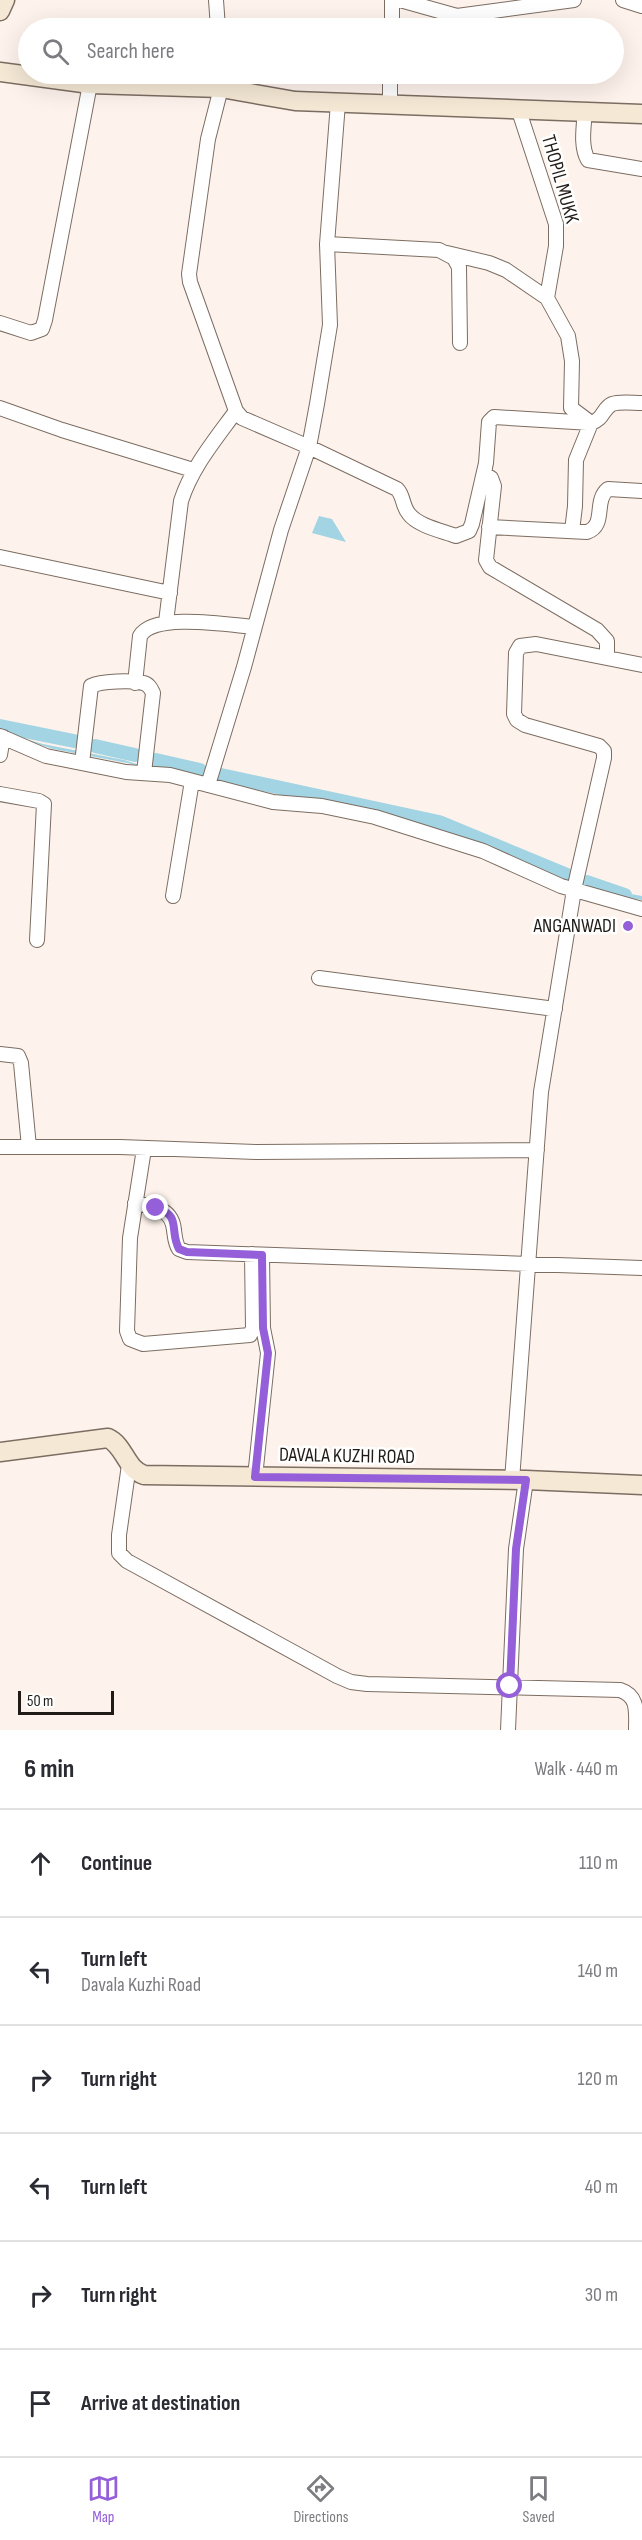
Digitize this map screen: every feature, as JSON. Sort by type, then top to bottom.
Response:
[{"type":"street","points":[[0,11],[5,0]]},
{"type":"street","points":[[216,0],[217,18]]},
{"type":"street","points":[[392,0],[392,18]]},
{"type":"street","points":[[400,0],[450,15],[466,15],[574,0]]},
{"type":"street","points":[[450,15],[452,0]]},
{"type":"street","points":[[623,0],[642,6]]},
{"type":"street","points":[[0,72],[18,74]]},
{"type":"street","points":[[0,323],[31,333],[42,329],[90,84]]},
{"type":"street","points":[[220,84],[208,139],[189,274],[236,411],[251,423],[309,447],[397,489],[402,494],[406,510],[414,519],[456,536],[469,531],[472,524],[486,463]]},
{"type":"street","points":[[232,84],[295,101],[585,110],[642,114]]},
{"type":"street","points":[[390,84],[390,104]]},
{"type":"street","points":[[208,785],[281,530],[309,447],[330,326],[327,244],[338,103]]},
{"type":"street","name":"THOPIL MUKK","points":[[518,108],[556,224],[556,246],[548,298]]},
{"type":"street","points":[[585,110],[583,145],[588,160],[642,169]]},
{"type":"street","points":[[327,244],[439,250],[489,263],[506,270],[548,298],[568,336],[572,361],[571,408],[591,423]]},
{"type":"street","points":[[447,253],[459,267],[460,343]]},
{"type":"street","points":[[607,658],[607,641],[597,630],[490,567],[486,560],[494,486],[491,478],[484,474],[489,422],[494,417],[591,423],[599,420],[614,403],[642,402]]},
{"type":"street","points":[[0,408],[62,430],[193,470]]},
{"type":"street","points":[[166,622],[181,501],[193,470],[236,411]]},
{"type":"street","points":[[572,531],[576,460],[591,423]]},
{"type":"street","points":[[489,527],[587,532],[595,529],[598,524],[600,500],[608,489],[642,491]]},
{"type":"street","points":[[0,556],[170,593]]},
{"type":"street","points":[[135,683],[140,636],[143,630],[152,625],[166,622],[254,627]]},
{"type":"street","points":[[508,1730],[528,1265],[541,1092],[574,890],[603,766],[604,750],[599,746],[525,725],[517,720],[514,714],[516,653],[520,646],[528,644],[642,665]]},
{"type":"street","points":[[82,763],[91,686],[97,683],[143,683],[150,686],[153,693],[144,773]]},
{"type":"street","points":[[0,755],[2,736],[46,756],[144,773],[170,775],[273,802],[322,806],[375,817],[483,851],[574,890],[642,909]]},
{"type":"street","points":[[172,896],[192,781]]},
{"type":"street","points":[[0,794],[39,801],[44,804],[37,939]]},
{"type":"street","points":[[319,978],[555,1009]]},
{"type":"street","points":[[0,1054],[18,1056],[21,1063],[29,1147]]},
{"type":"street","points":[[0,1147],[257,1152],[537,1150]]},
{"type":"street","points":[[144,1149],[130,1238],[127,1331],[130,1339],[137,1343],[250,1335],[253,1328],[257,1254]]},
{"type":"street","points":[[135,1203],[166,1211],[172,1217],[175,1243],[179,1249],[187,1252],[642,1268]]},
{"type":"street","points":[[255,1477],[268,1353],[263,1328],[257,1254]]},
{"type":"street","points":[[0,1452],[108,1438],[117,1442],[129,1465],[118,1544],[120,1553],[127,1561],[351,1682],[620,1690],[628,1693],[634,1701],[636,1730]]},
{"type":"street","name":"DAVALA KUZHI ROAD","points":[[129,1465],[136,1472],[144,1475],[519,1480],[642,1485]]},
{"type":"water","points":[[319,516],[332,519],[346,542],[312,533]]},
{"type":"water","points":[[4,733],[43,744],[124,760],[157,770],[53,749]]},
{"type":"water","points":[[163,772],[278,796],[445,841]]},
{"type":"waterway","points":[[0,726],[74,741]]},
{"type":"waterway","points":[[95,746],[135,755]]},
{"type":"waterway","points":[[156,760],[200,770]]},
{"type":"waterway","points":[[221,775],[439,822],[567,875]]},
{"type":"waterway","points":[[587,882],[625,895]]},
{"type":"waterway","points":[[625,895],[642,898]]},
{"type":"place","name":"ANGANWADI","points":[[628,926]]},
{"type":"route","points":[[156,1208],[166,1211],[172,1217],[175,1243],[179,1249],[187,1252],[262,1255],[263,1328],[268,1353],[255,1477],[526,1480],[516,1549],[510,1686]]}]
